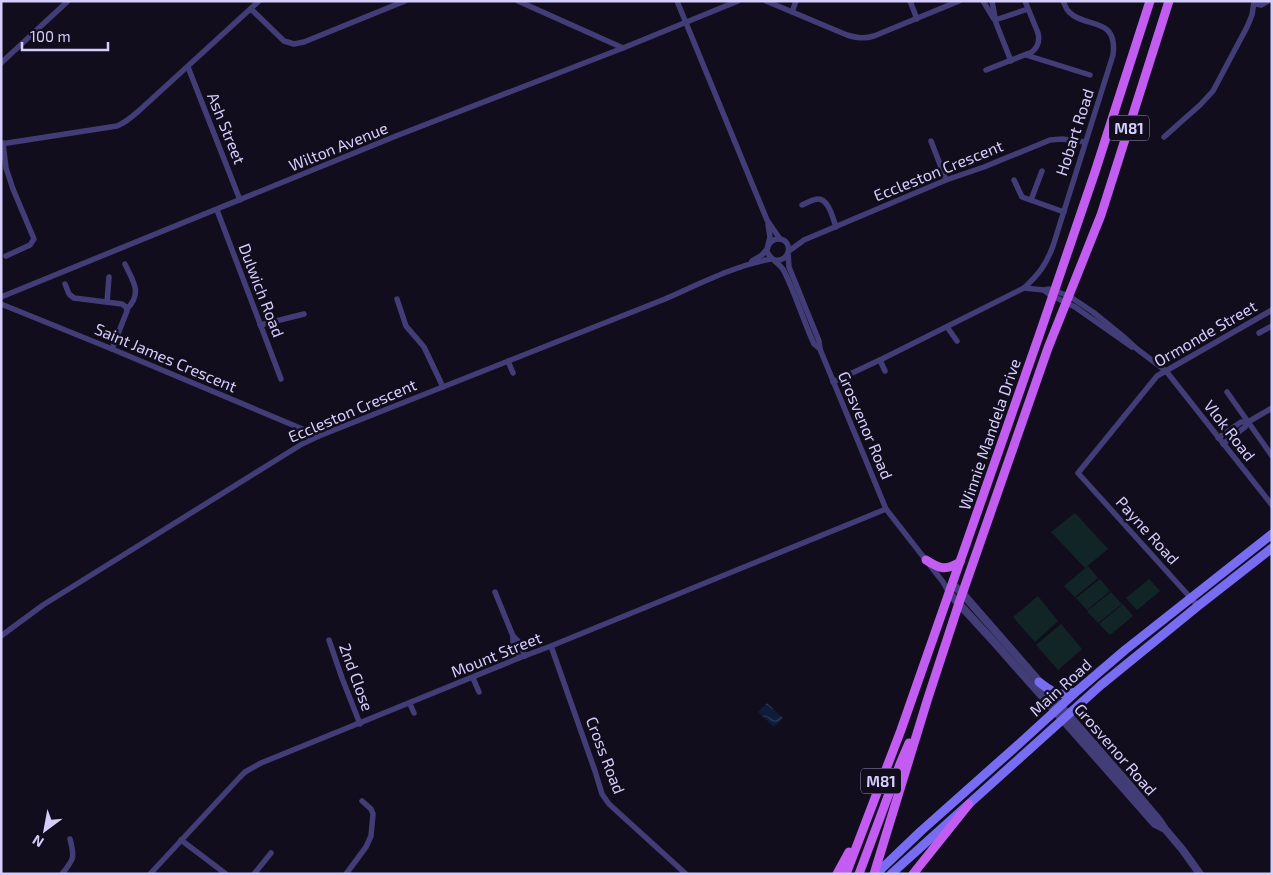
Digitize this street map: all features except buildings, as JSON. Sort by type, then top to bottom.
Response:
[{"type":"main road","name":"Winnie Mandela Drive","points":[[875,874],[962,593],[1033,391],[1101,215],[1169,1]]},
{"type":"main road","name":"Winnie Mandela Drive","points":[[846,874],[901,730],[949,593],[947,583],[960,562],[1054,293],[1095,172],[1148,4]]},
{"type":"main road","name":"Main Road","points":[[875,874],[1077,691],[1190,597],[1272,534]]},
{"type":"main road","name":"Main Road","points":[[891,874],[1101,685],[1272,548]]},
{"type":"main road","points":[[926,560],[944,568],[952,567],[960,562]]},
{"type":"main road","points":[[1039,682],[1056,694],[1077,691]]},
{"type":"main road","points":[[860,874],[900,764],[927,701]]},
{"type":"main road","points":[[912,874],[969,804]]},
{"type":"main road","points":[[837,874],[861,832]]},
{"type":"street","points":[[1,63],[68,1]]},
{"type":"street","points":[[6,256],[30,245],[34,240],[6,168],[2,144],[117,126],[130,119],[259,1]]},
{"type":"street","points":[[251,9],[280,38],[287,43],[294,44],[304,42],[405,1]]},
{"type":"street","points":[[518,1],[623,48]]},
{"type":"street","points":[[677,1],[767,220],[770,237],[767,248],[769,256],[773,259],[781,260],[788,252],[787,244],[767,220]]},
{"type":"street","name":"Wilton Avenue","points":[[1,298],[389,139],[738,1]]},
{"type":"street","points":[[766,1],[856,38],[874,36],[954,2]]},
{"type":"street","points":[[792,12],[796,1]]},
{"type":"street","points":[[910,1],[917,19]]},
{"type":"street","points":[[983,1],[996,21]]},
{"type":"street","points":[[992,1],[996,21],[1011,61]]},
{"type":"street","points":[[986,70],[1026,55],[1037,47],[1040,38],[1025,1]]},
{"type":"street","name":"Hobart Road","points":[[833,382],[1024,288],[1037,276],[1046,263],[1114,55],[1113,40],[1108,31],[1073,15],[1067,10],[1063,1]]},
{"type":"street","points":[[1252,15],[1261,5],[1268,1]]},
{"type":"street","points":[[1164,136],[1205,101],[1213,91],[1244,35],[1252,15],[1254,2],[1261,5]]},
{"type":"street","points":[[996,21],[1028,9]]},
{"type":"street","points":[[1026,55],[1090,76]]},
{"type":"street","name":"Ash Street","points":[[188,67],[240,200]]},
{"type":"street","name":"Eccleston Crescent","points":[[788,252],[804,240],[946,180],[984,167],[1050,140],[1062,139],[1085,142]]},
{"type":"street","points":[[931,141],[946,180]]},
{"type":"street","points":[[1031,200],[1042,171]]},
{"type":"street","points":[[1014,180],[1021,196],[1064,212]]},
{"type":"street","points":[[802,205],[820,199],[825,202],[836,227]]},
{"type":"street","name":"Dulwich Road","points":[[217,210],[280,379]]},
{"type":"street","points":[[767,248],[770,242],[782,240]]},
{"type":"street","name":"Eccleston Crescent","points":[[782,240],[804,240]]},
{"type":"street","name":"Eccleston Crescent","points":[[744,266],[762,255],[767,248]]},
{"type":"street","name":"Grosvenor Road","points":[[788,252],[789,267],[819,341],[820,349],[886,509],[926,560],[947,583],[962,593],[1039,682],[1066,718],[1155,824],[1164,829],[1200,874]]},
{"type":"street","name":"Eccleston Crescent","points":[[1,636],[43,605],[302,444],[744,266],[773,259]]},
{"type":"street","name":"Grosvenor Road","points":[[773,259],[782,267],[814,344],[820,349]]},
{"type":"street","points":[[112,349],[128,309],[134,301],[136,292],[136,287],[125,264]]},
{"type":"street","points":[[107,302],[109,277]]},
{"type":"street","points":[[65,284],[69,294],[74,298],[122,304],[128,309]]},
{"type":"street","points":[[1024,288],[1049,289],[1054,293]]},
{"type":"street","name":"Ormonde Street","points":[[1054,293],[1093,312],[1166,371]]},
{"type":"street","points":[[397,300],[406,326],[424,346],[443,387]]},
{"type":"street","name":"Saint James Crescent","points":[[1,304],[319,436]]},
{"type":"street","name":"Ormonde Street","points":[[1078,473],[1157,376],[1272,310]]},
{"type":"street","points":[[260,325],[304,314]]},
{"type":"street","points":[[1259,333],[1272,326]]},
{"type":"street","points":[[947,327],[957,341]]},
{"type":"street","points":[[880,360],[885,371]]},
{"type":"street","points":[[508,361],[513,373]]},
{"type":"street","name":"Vlok Road","points":[[1166,371],[1272,505]]},
{"type":"street","points":[[1228,392],[1272,456]]},
{"type":"street","points":[[1223,444],[1245,427],[1248,422],[1272,408]]},
{"type":"street","points":[[1218,438],[1241,422],[1248,422]]},
{"type":"street","name":"Payne Road","points":[[1078,473],[1198,606]]},
{"type":"street","name":"Mount Street","points":[[150,874],[245,772],[269,760],[886,509]]},
{"type":"street","points":[[495,592],[513,636],[512,639],[522,657]]},
{"type":"street","name":"Grosvenor Road","points":[[949,593],[1058,708]]},
{"type":"street","name":"2nd Close","points":[[329,640],[360,724]]},
{"type":"street","name":"Cross Road","points":[[551,646],[602,794],[609,804],[686,874]]},
{"type":"street","points":[[473,678],[479,692]]},
{"type":"street","points":[[410,704],[414,713]]},
{"type":"street","points":[[346,874],[366,847],[371,836],[373,814],[371,809],[362,801]]},
{"type":"street","points":[[62,874],[74,854],[70,839]]},
{"type":"street","points":[[181,840],[226,874]]},
{"type":"street","points":[[254,874],[271,853]]},
{"type":"street","points":[[1192,874],[1194,865]]},
{"type":"green space","points":[[1075,513],[1108,549],[1085,568],[1051,532]]},
{"type":"green space","points":[[1088,566],[1098,578],[1075,597],[1064,586]]},
{"type":"green space","points":[[1100,579],[1110,591],[1087,610],[1076,598]]},
{"type":"green space","points":[[1149,579],[1160,591],[1137,610],[1126,598]]},
{"type":"green space","points":[[1111,592],[1122,604],[1098,623],[1087,611]]},
{"type":"green space","points":[[1038,596],[1058,621],[1035,642],[1013,617]]},
{"type":"green space","points":[[1123,604],[1133,616],[1110,635],[1099,624]]},
{"type":"green space","points":[[1061,624],[1082,649],[1058,670],[1036,645]]},
{"type":"water","points":[[767,703],[783,718],[774,727],[758,712]]}]
